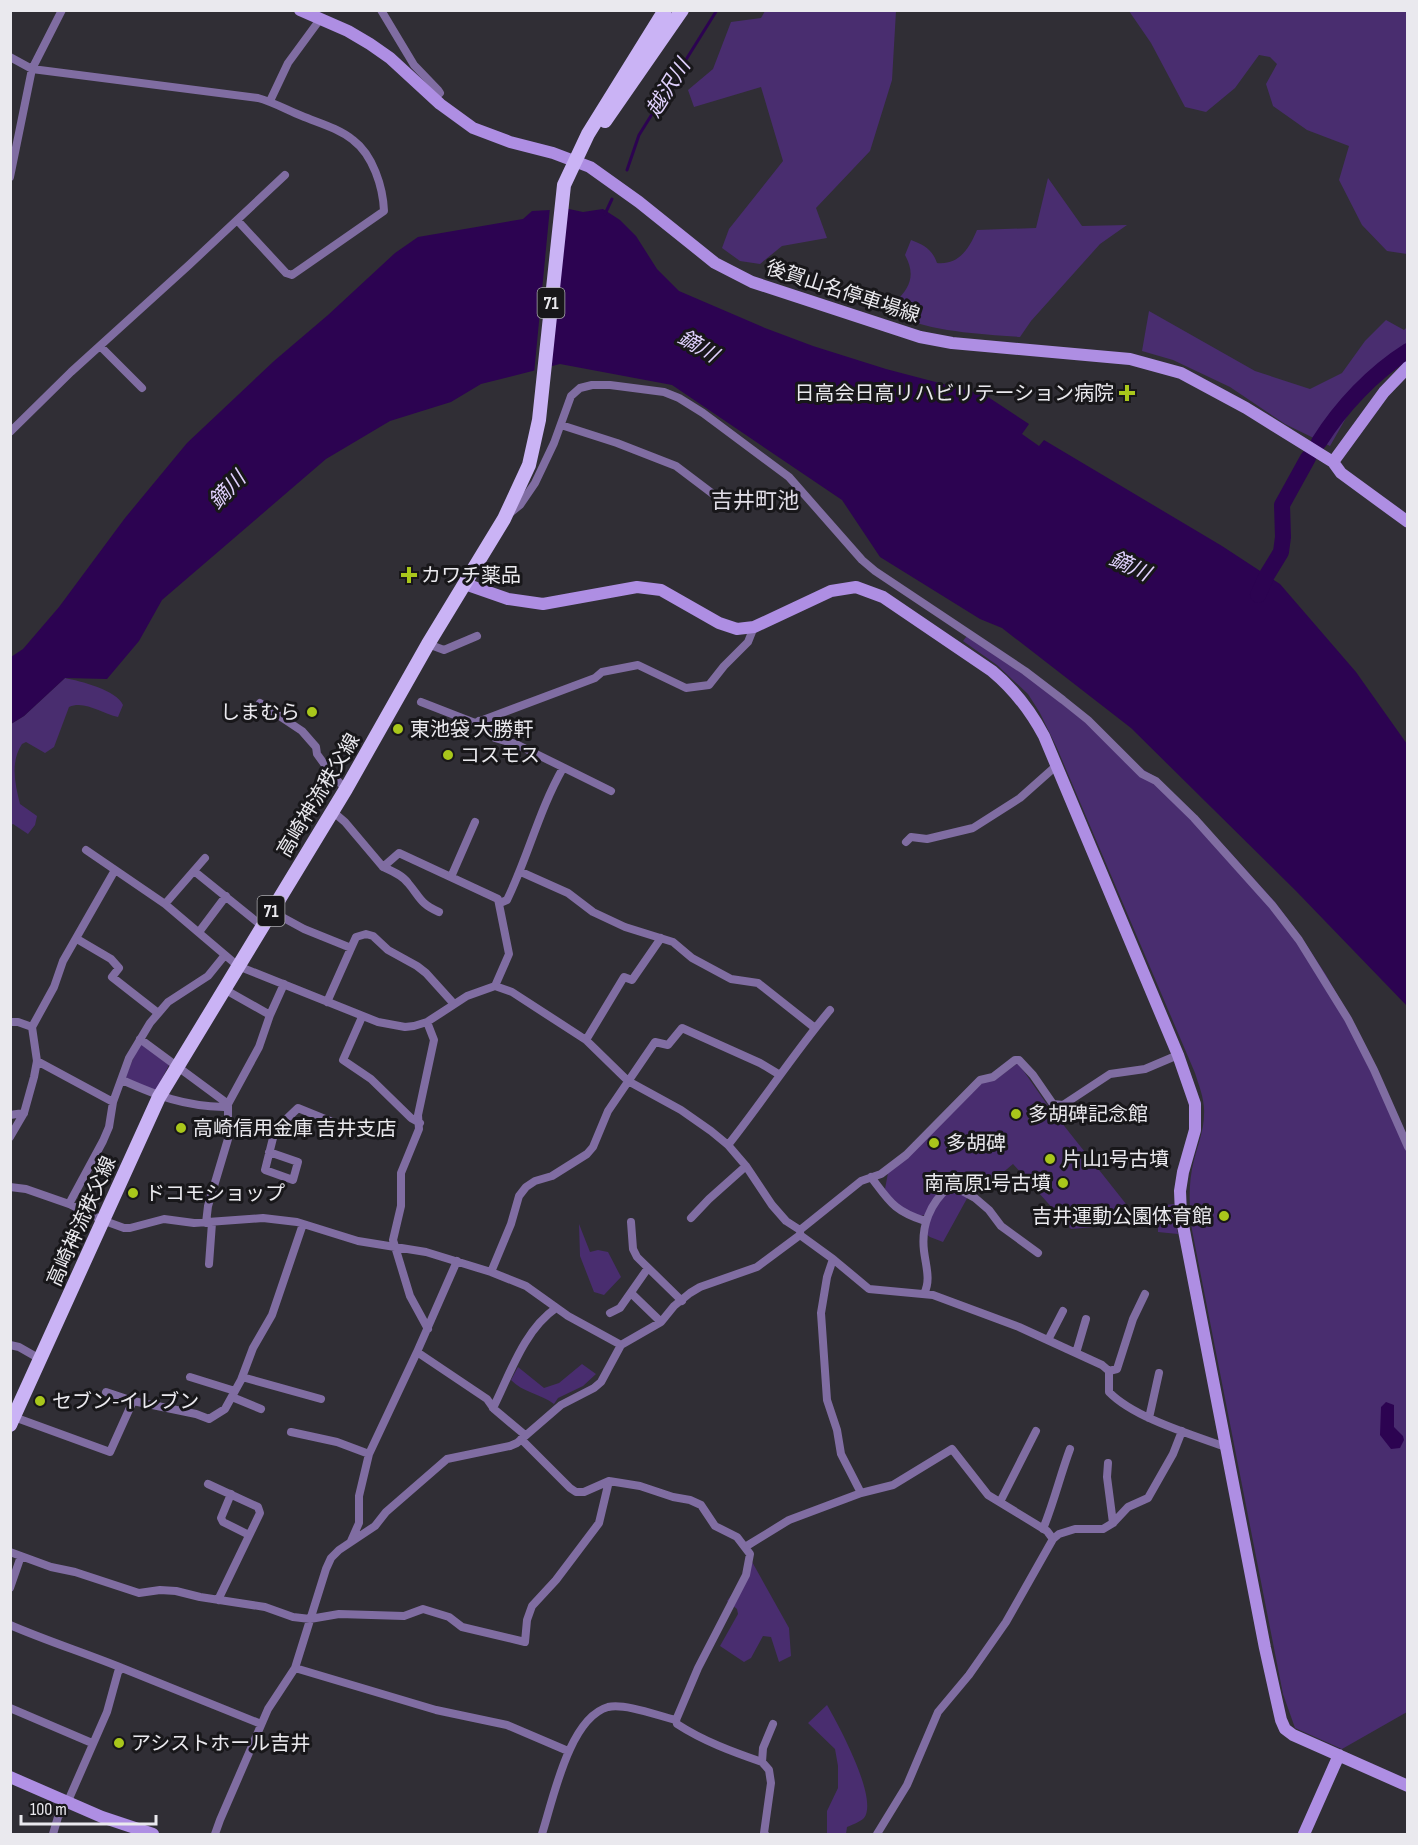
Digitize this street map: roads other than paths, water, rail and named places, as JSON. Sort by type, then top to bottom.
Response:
[{"type":"main road","name":"高崎神流秩父線","points":[[12,1421],[102,1220],[176,1065],[346,789],[428,644],[504,519],[529,465],[541,404],[564,185],[588,134],[665,10]]},
{"type":"main road","name":"高崎神流秩父線","points":[[575,161],[613,111],[682,10]]},
{"type":"street","points":[[10,177],[32,69],[62,10]]},
{"type":"street","name":"後賀山名停車場線","points":[[300,10],[321,18],[370,44],[390,58],[457,118],[481,132],[590,167],[613,182],[715,263],[752,282],[921,337],[952,343],[1130,359],[1181,373],[1246,408],[1333,462],[1341,473],[1407,522]]},
{"type":"street","points":[[381,10],[414,65],[440,93],[434,99]]},
{"type":"street","points":[[270,101],[288,63],[321,18]]},
{"type":"street","points":[[10,57],[32,69],[270,101],[354,140],[367,156],[384,195],[384,211],[292,275],[286,273],[237,220]]},
{"type":"street","points":[[10,432],[285,175]]},
{"type":"street","points":[[100,346],[142,388]]},
{"type":"street","points":[[1333,462],[1384,392],[1407,368]]},
{"type":"street","points":[[504,519],[529,494],[555,443],[571,396],[580,388],[610,385],[664,392],[679,398],[703,413],[789,477],[862,560],[875,571],[1025,671],[1088,720],[1142,774],[1156,781],[1194,818],[1272,905],[1299,940],[1348,1018],[1374,1070],[1407,1147]]},
{"type":"street","points":[[561,424],[676,466],[713,494]]},
{"type":"street","points":[[465,584],[508,599],[543,604],[637,587],[661,590],[719,623],[737,629],[754,627],[831,591],[856,587],[883,597],[992,670],[1009,685],[1034,717],[1056,766],[1178,1054],[1196,1104],[1195,1130],[1180,1191],[1181,1215],[1281,1720],[1285,1729],[1293,1735],[1407,1786]]},
{"type":"street","points":[[422,702],[469,722],[479,722],[595,678],[602,672],[638,665],[686,688],[709,686],[723,666],[748,642],[754,627]]},
{"type":"street","points":[[428,644],[444,650],[477,636]]},
{"type":"street","points":[[260,703],[302,731],[316,747],[317,754],[333,776],[346,789]]},
{"type":"street","points":[[479,722],[495,738],[516,744],[611,791]]},
{"type":"street","points":[[906,842],[911,837],[927,839],[973,828],[1020,798],[1056,766]]},
{"type":"street","points":[[500,903],[507,900],[521,872],[526,850],[551,789],[563,768]]},
{"type":"street","points":[[332,811],[345,822],[383,867],[405,880],[421,902],[439,912]]},
{"type":"street","points":[[451,878],[475,822]]},
{"type":"street","points":[[86,850],[165,904],[238,966],[362,1017],[405,1028],[427,1022],[467,996],[495,986],[512,992],[586,1040],[628,1081],[689,1115],[728,1145],[786,1221],[869,1289],[933,1295],[1019,1327],[1101,1365],[1108,1371],[1108,1392],[1114,1398],[1149,1418],[1228,1448]]},
{"type":"street","points":[[383,867],[399,853],[498,899],[509,954],[495,986]]},
{"type":"street","points":[[165,904],[205,858]]},
{"type":"street","points":[[10,1137],[24,1113],[37,1061],[32,1027],[54,987],[63,961],[115,870]]},
{"type":"street","points":[[194,871],[262,926]]},
{"type":"street","points":[[521,872],[568,893],[593,912],[625,927],[673,942],[692,958],[731,979],[751,980],[764,986],[815,1028]]},
{"type":"street","points":[[199,932],[226,896]]},
{"type":"street","points":[[271,911],[304,929],[351,948]]},
{"type":"street","points":[[327,1002],[356,937],[361,934],[373,936],[388,950],[426,973],[454,1004]]},
{"type":"street","points":[[586,1040],[624,977],[632,980],[662,938]]},
{"type":"street","points":[[76,939],[111,959],[119,968],[112,976],[158,1012]]},
{"type":"street","points":[[69,1204],[103,1141],[109,1126],[113,1102],[129,1059],[140,1039],[158,1012],[168,1002],[208,976],[225,955]]},
{"type":"street","points":[[209,1264],[208,1206],[227,1148],[228,1104],[259,1047],[284,984]]},
{"type":"street","points":[[224,989],[270,1016]]},
{"type":"street","points":[[728,1145],[830,1010]]},
{"type":"street","points":[[362,1017],[343,1060],[371,1079],[411,1118],[420,1123]]},
{"type":"street","points":[[10,1022],[32,1027]]},
{"type":"street","points":[[427,1022],[434,1040],[418,1114],[419,1129],[401,1173],[402,1200],[393,1246],[410,1296],[428,1329]]},
{"type":"street","points":[[491,1272],[511,1224],[519,1196],[535,1181],[552,1176],[587,1154],[593,1147],[608,1111],[655,1042],[668,1045],[682,1028],[760,1063],[780,1075]]},
{"type":"street","points":[[140,1039],[228,1104]]},
{"type":"street","points":[[215,1834],[261,1724],[295,1668],[331,1558],[351,1541],[375,1526],[386,1512],[447,1459],[510,1446],[561,1405],[594,1388],[600,1382],[621,1345],[661,1322],[674,1306],[700,1287],[757,1267],[861,1181],[880,1174],[906,1155],[980,1080],[993,1077],[1015,1060],[1019,1060],[1033,1075],[1053,1104],[1057,1106],[1063,1105],[1110,1074],[1145,1069],[1178,1054]]},
{"type":"street","points":[[37,1061],[113,1102]]},
{"type":"street","points":[[122,1080],[159,1097],[179,1103],[205,1107],[224,1107],[228,1104]]},
{"type":"street","points":[[269,1152],[275,1130],[298,1108],[330,1121]]},
{"type":"street","points":[[10,1115],[24,1113]]},
{"type":"street","points":[[228,1123],[275,1130]]},
{"type":"street","points":[[691,1218],[746,1167]]},
{"type":"street","points":[[871,1178],[898,1210],[925,1221]]},
{"type":"street","points":[[924,1294],[928,1276],[923,1249],[925,1221],[934,1203],[945,1190],[953,1186],[989,1209],[1001,1226],[1038,1253]]},
{"type":"street","points":[[10,1187],[26,1189],[69,1204],[102,1220],[130,1228],[164,1219],[209,1223],[263,1218],[303,1224],[358,1241],[426,1252],[491,1272],[526,1286],[568,1316],[621,1345]]},
{"type":"street","points":[[631,1222],[633,1249],[637,1257],[682,1301]]},
{"type":"street","points":[[106,1392],[133,1401],[196,1414],[209,1419],[225,1409],[242,1377],[253,1348],[272,1316],[303,1224]]},
{"type":"street","points":[[834,1259],[827,1277],[821,1313],[827,1400],[837,1430],[841,1454],[861,1493]]},
{"type":"street","points":[[351,1541],[359,1523],[359,1496],[369,1454],[428,1329],[457,1261]]},
{"type":"street","points":[[610,1312],[620,1308],[632,1294],[648,1268]]},
{"type":"street","points":[[632,1294],[661,1322]]},
{"type":"street","points":[[1108,1371],[1118,1369],[1133,1319],[1145,1294]]},
{"type":"street","points":[[493,1408],[525,1344],[545,1315],[556,1308]]},
{"type":"street","points":[[1048,1340],[1063,1311]]},
{"type":"street","points":[[1076,1353],[1086,1319]]},
{"type":"street","points":[[10,1345],[19,1347],[40,1359]]},
{"type":"street","points":[[417,1352],[480,1394],[576,1492],[584,1492],[609,1481],[640,1486],[701,1505],[715,1526],[737,1537],[750,1554],[746,1575],[698,1668],[676,1720]]},
{"type":"street","points":[[1149,1418],[1159,1373]]},
{"type":"street","points":[[190,1377],[233,1394],[261,1409]]},
{"type":"street","points":[[242,1377],[321,1399]]},
{"type":"street","points":[[12,1421],[110,1452],[133,1401]]},
{"type":"street","points":[[1000,1502],[1035,1431]]},
{"type":"street","points":[[877,1834],[907,1785],[938,1712],[969,1676],[1006,1622],[1053,1539],[1059,1534],[1075,1530],[1104,1528],[1113,1523],[1128,1507],[1148,1498],[1173,1454],[1182,1431]]},
{"type":"street","points":[[291,1432],[337,1442],[369,1454]]},
{"type":"street","points":[[745,1547],[789,1520],[861,1493],[893,1485],[952,1449],[988,1495],[1043,1529],[1053,1539]]},
{"type":"street","points":[[1043,1529],[1055,1500],[1070,1449]]},
{"type":"street","points":[[1108,1463],[1107,1477],[1113,1523]]},
{"type":"street","points":[[10,1552],[51,1567],[75,1572],[139,1593],[168,1590],[265,1608],[293,1617],[310,1618],[339,1614],[404,1616],[423,1609],[449,1617],[462,1627],[525,1642],[527,1620],[532,1606],[556,1580],[599,1523],[609,1481]]},
{"type":"street","points":[[208,1484],[258,1507],[260,1513],[218,1600]]},
{"type":"street","points":[[231,1494],[221,1518],[223,1522],[249,1535]]},
{"type":"street","points":[[10,1588],[21,1556]]},
{"type":"street","points":[[10,1625],[55,1645],[67,1647],[122,1668],[261,1724]]},
{"type":"street","points":[[53,1834],[58,1817],[68,1801],[107,1712],[118,1672],[122,1668]]},
{"type":"street","points":[[295,1668],[436,1710],[507,1725],[568,1751]]},
{"type":"street","points":[[542,1834],[568,1751],[583,1727],[607,1707],[624,1707],[676,1720],[677,1724],[690,1732],[736,1754],[762,1762],[769,1770],[771,1783],[765,1834]]},
{"type":"street","points":[[10,1708],[92,1743]]},
{"type":"street","points":[[762,1762],[763,1748],[773,1725]]},
{"type":"street","points":[[1304,1834],[1339,1755]]},
{"type":"street","points":[[10,1777],[119,1824],[153,1834]]},
{"type":"water","name":"鏑川","points":[[569,209],[583,212],[603,209],[620,220],[636,236],[657,269],[679,291],[813,346],[886,369],[985,395],[1029,424],[1022,434],[1039,446],[1044,440],[1222,546],[1280,584],[1356,672],[1407,744],[1407,1006],[1296,891],[1131,728],[1002,628],[980,619],[880,557],[842,500],[672,385],[560,364],[481,384],[451,402],[390,421],[326,459],[162,600],[139,641],[107,679],[65,678],[24,716],[11,724],[11,657],[23,649],[59,607],[125,518],[187,443],[274,361],[395,253],[418,237],[523,219],[532,211]]},
{"type":"water","points":[[1386,1402],[1394,1405],[1394,1427],[1404,1440],[1400,1448],[1391,1449],[1380,1435],[1381,1407]]},
{"type":"waterway","name":"越沢川","points":[[627,170],[639,135],[717,10]]},
{"type":"waterway","name":"越沢川","points":[[605,214],[612,199]]},
{"type":"waterway","points":[[1319,442],[1337,416],[1359,392],[1382,370],[1408,351]]},
{"type":"waterway","points":[[1258,595],[1281,552],[1282,505],[1308,458]]},
{"type":"place","name":"日高会日高リハビリテーション病院","points":[[1127,393]]},
{"type":"place","name":"カワチ薬品","points":[[409,575]]},
{"type":"place","name":"しまむら","points":[[312,712]]},
{"type":"place","name":"東池袋 大勝軒","points":[[398,729]]},
{"type":"place","name":"コスモス","points":[[448,755]]},
{"type":"place","name":"多胡碑記念館","points":[[1016,1114]]},
{"type":"place","name":"高崎信用金庫 吉井支店","points":[[181,1128]]},
{"type":"place","name":"多胡碑","points":[[934,1143]]},
{"type":"place","name":"片山1号古墳","points":[[1050,1159]]},
{"type":"place","name":"南高原1号古墳","points":[[1063,1183]]},
{"type":"place","name":"ドコモショップ","points":[[133,1193]]},
{"type":"place","name":"吉井運動公園体育館","points":[[1224,1216]]},
{"type":"place","name":"セブン-イレブン","points":[[40,1401]]},
{"type":"place","name":"アシストホール吉井","points":[[119,1743]]},
{"type":"district","name":"吉井町池","points":[[755,500]]}]
